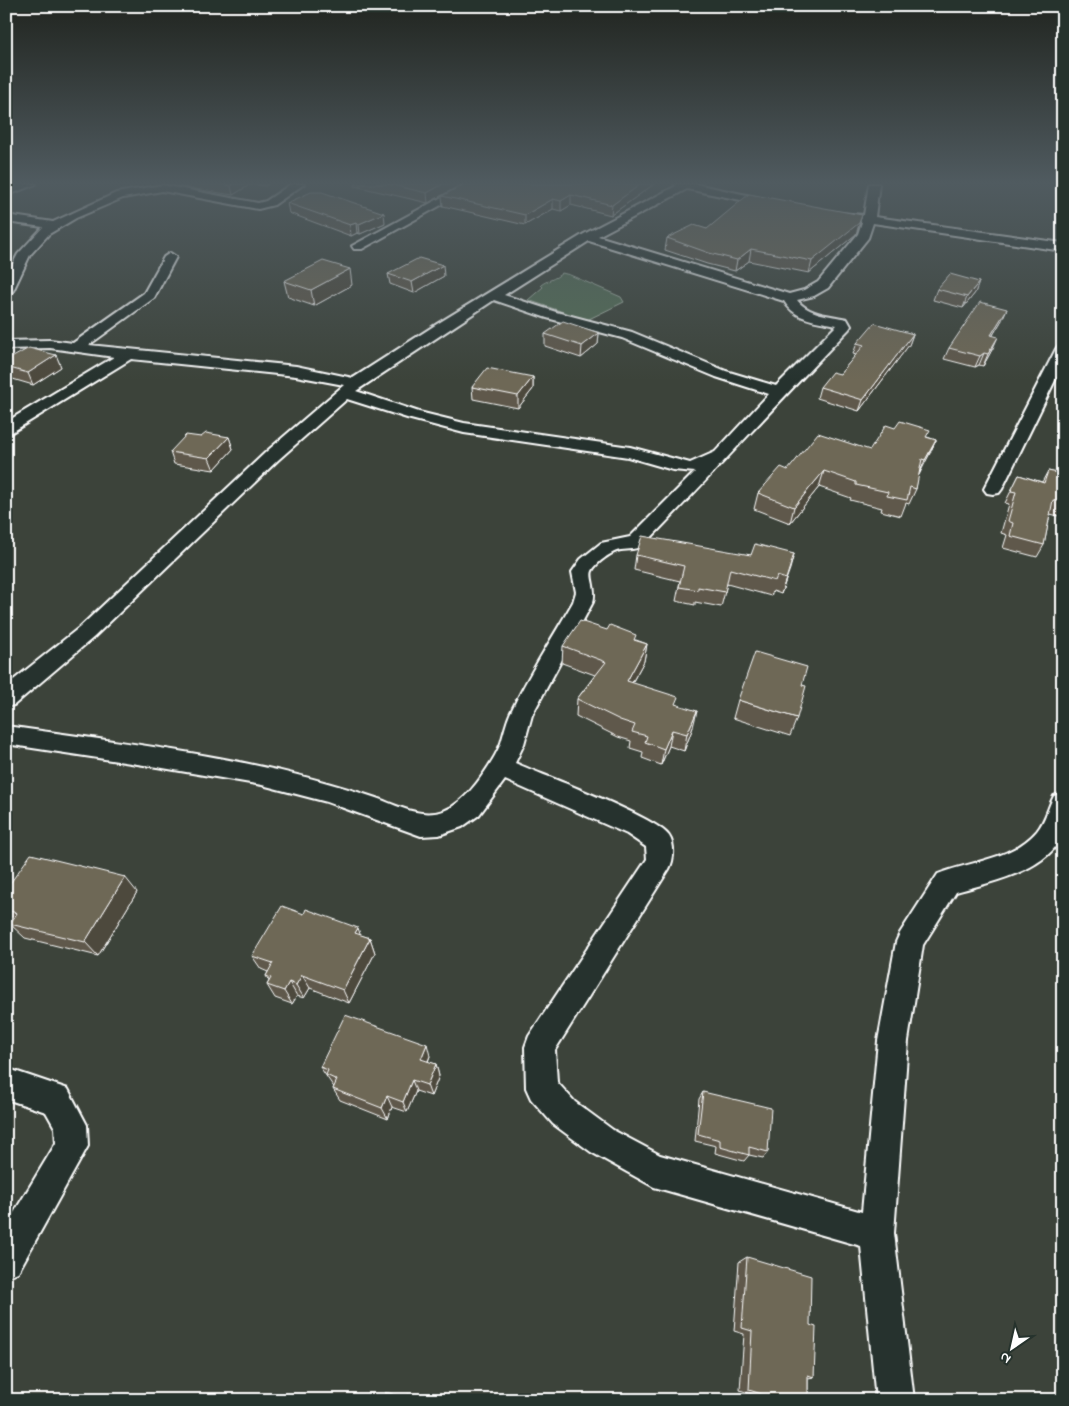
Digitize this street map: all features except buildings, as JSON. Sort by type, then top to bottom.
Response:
[{"type":"street","points":[[6,291],[28,250]]},
{"type":"street","points":[[6,699],[87,632],[272,456],[350,388],[435,332],[568,250]]},
{"type":"street","points":[[633,250],[692,266],[789,298],[809,293],[823,285],[852,250]]},
{"type":"street","points":[[76,347],[149,295],[170,257]]},
{"type":"street","points":[[494,296],[552,316],[580,321],[627,335],[721,374],[779,392]]},
{"type":"street","points":[[6,735],[157,756],[262,775],[328,792],[421,825],[439,824],[453,819],[470,808],[501,768],[512,744],[522,714],[583,602],[586,589],[581,576],[588,560],[616,544],[629,545],[637,542],[844,326],[842,322],[803,312],[793,306],[789,298]]},
{"type":"street","points":[[6,345],[31,343],[76,347],[296,371],[350,388],[413,415],[464,428],[630,452],[673,465],[692,468],[724,453]]},
{"type":"street","points":[[6,429],[128,354]]},
{"type":"street","points":[[993,489],[1060,359]]},
{"type":"street","points":[[501,768],[636,826],[659,842],[660,861],[540,1047],[542,1088],[564,1112],[602,1142],[654,1170],[877,1233]]},
{"type":"street","points":[[895,1400],[877,1233],[893,1041],[910,942],[947,882],[1008,866],[1042,844],[1060,816],[1063,803]]},
{"type":"street","points":[[6,1083],[57,1100],[71,1125],[72,1146],[6,1260]]},
{"type":"green space","points":[[562,273],[621,297],[624,302],[587,320],[528,300],[543,287],[541,285]]}]
